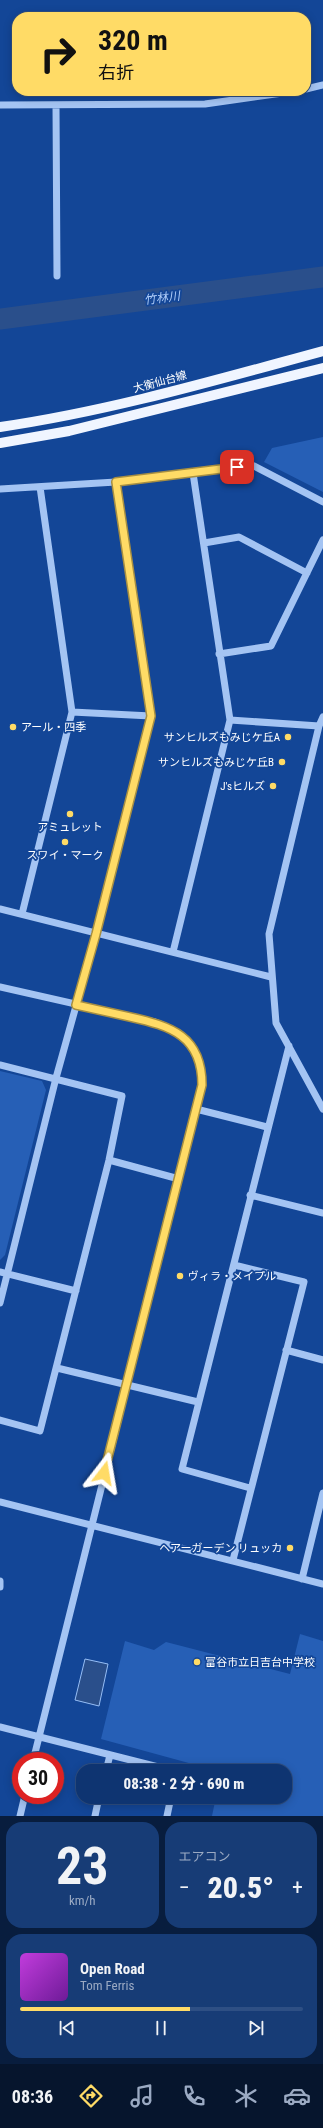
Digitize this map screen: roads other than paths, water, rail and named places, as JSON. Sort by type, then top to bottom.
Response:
[{"type":"main road","name":"大衡仙台線","points":[[0,427],[66,417],[115,406],[323,351]]},
{"type":"main road","points":[[0,443],[69,431],[323,368]]},
{"type":"street","points":[[311,88],[323,85]]},
{"type":"street","points":[[0,105],[205,104],[262,96]]},
{"type":"street","points":[[56,105],[57,276]]},
{"type":"street","points":[[0,489],[116,482],[252,465],[323,502]]},
{"type":"street","points":[[173,952],[230,720],[193,473]]},
{"type":"street","points":[[0,1303],[4,1273],[96,934],[151,716],[116,482]]},
{"type":"street","points":[[22,914],[72,712],[40,487]]},
{"type":"street","points":[[204,543],[239,537],[307,573]]},
{"type":"street","points":[[219,654],[271,646],[323,540]]},
{"type":"street","points":[[72,712],[151,716]]},
{"type":"street","points":[[323,717],[319,726],[269,934],[271,977],[276,1023],[323,1109]]},
{"type":"street","points":[[230,720],[319,726]]},
{"type":"street","points":[[0,909],[271,977]]},
{"type":"street","points":[[0,987],[155,1022],[173,1029],[185,1038],[195,1052],[202,1069],[202,1085],[126,1384],[35,1752]]},
{"type":"street","points":[[250,1488],[182,1469],[234,1265],[267,1127],[289,1046]]},
{"type":"street","points":[[0,1065],[122,1096],[109,1160],[40,1431],[0,1420]]},
{"type":"street","points":[[196,1109],[267,1127]]},
{"type":"street","points":[[109,1160],[179,1179]]},
{"type":"street","points":[[250,1195],[323,1214]]},
{"type":"street","points":[[233,1560],[250,1488],[304,1282],[234,1265]]},
{"type":"street","points":[[4,1273],[76,1291]]},
{"type":"street","points":[[286,1350],[323,1360]]},
{"type":"street","points":[[57,1368],[198,1402]]},
{"type":"street","points":[[302,1579],[323,1493]]},
{"type":"street","points":[[0,1502],[323,1584]]},
{"type":"street","points":[[0,1582],[0,1587]]},
{"type":"street","points":[[0,1727],[146,1764]]},
{"type":"street","points":[[108,1764],[110,1755]]},
{"type":"street","points":[[20,1816],[23,1804]]},
{"type":"street","points":[[95,1816],[98,1804]]},
{"type":"street","points":[[167,1816],[170,1804]]},
{"type":"waterway","name":"竹林川","points":[[0,319],[323,277]]},
{"type":"place","name":"アール・四季","points":[[13,727]]},
{"type":"place","name":"サンヒルズもみじケ丘A","points":[[288,737]]},
{"type":"place","name":"サンヒルズもみじケ丘B","points":[[282,762]]},
{"type":"place","name":"J'sヒルズ","points":[[273,786]]},
{"type":"place","name":"アミュレット","points":[[70,814]]},
{"type":"place","name":"スワイ・マーク","points":[[65,842]]},
{"type":"place","name":"ヴィラ・メイプル","points":[[180,1276]]},
{"type":"place","name":"ヘアーガーデン リュッカ","points":[[290,1548]]},
{"type":"place","name":"富谷市立日吉台中学校","points":[[197,1662]]}]
